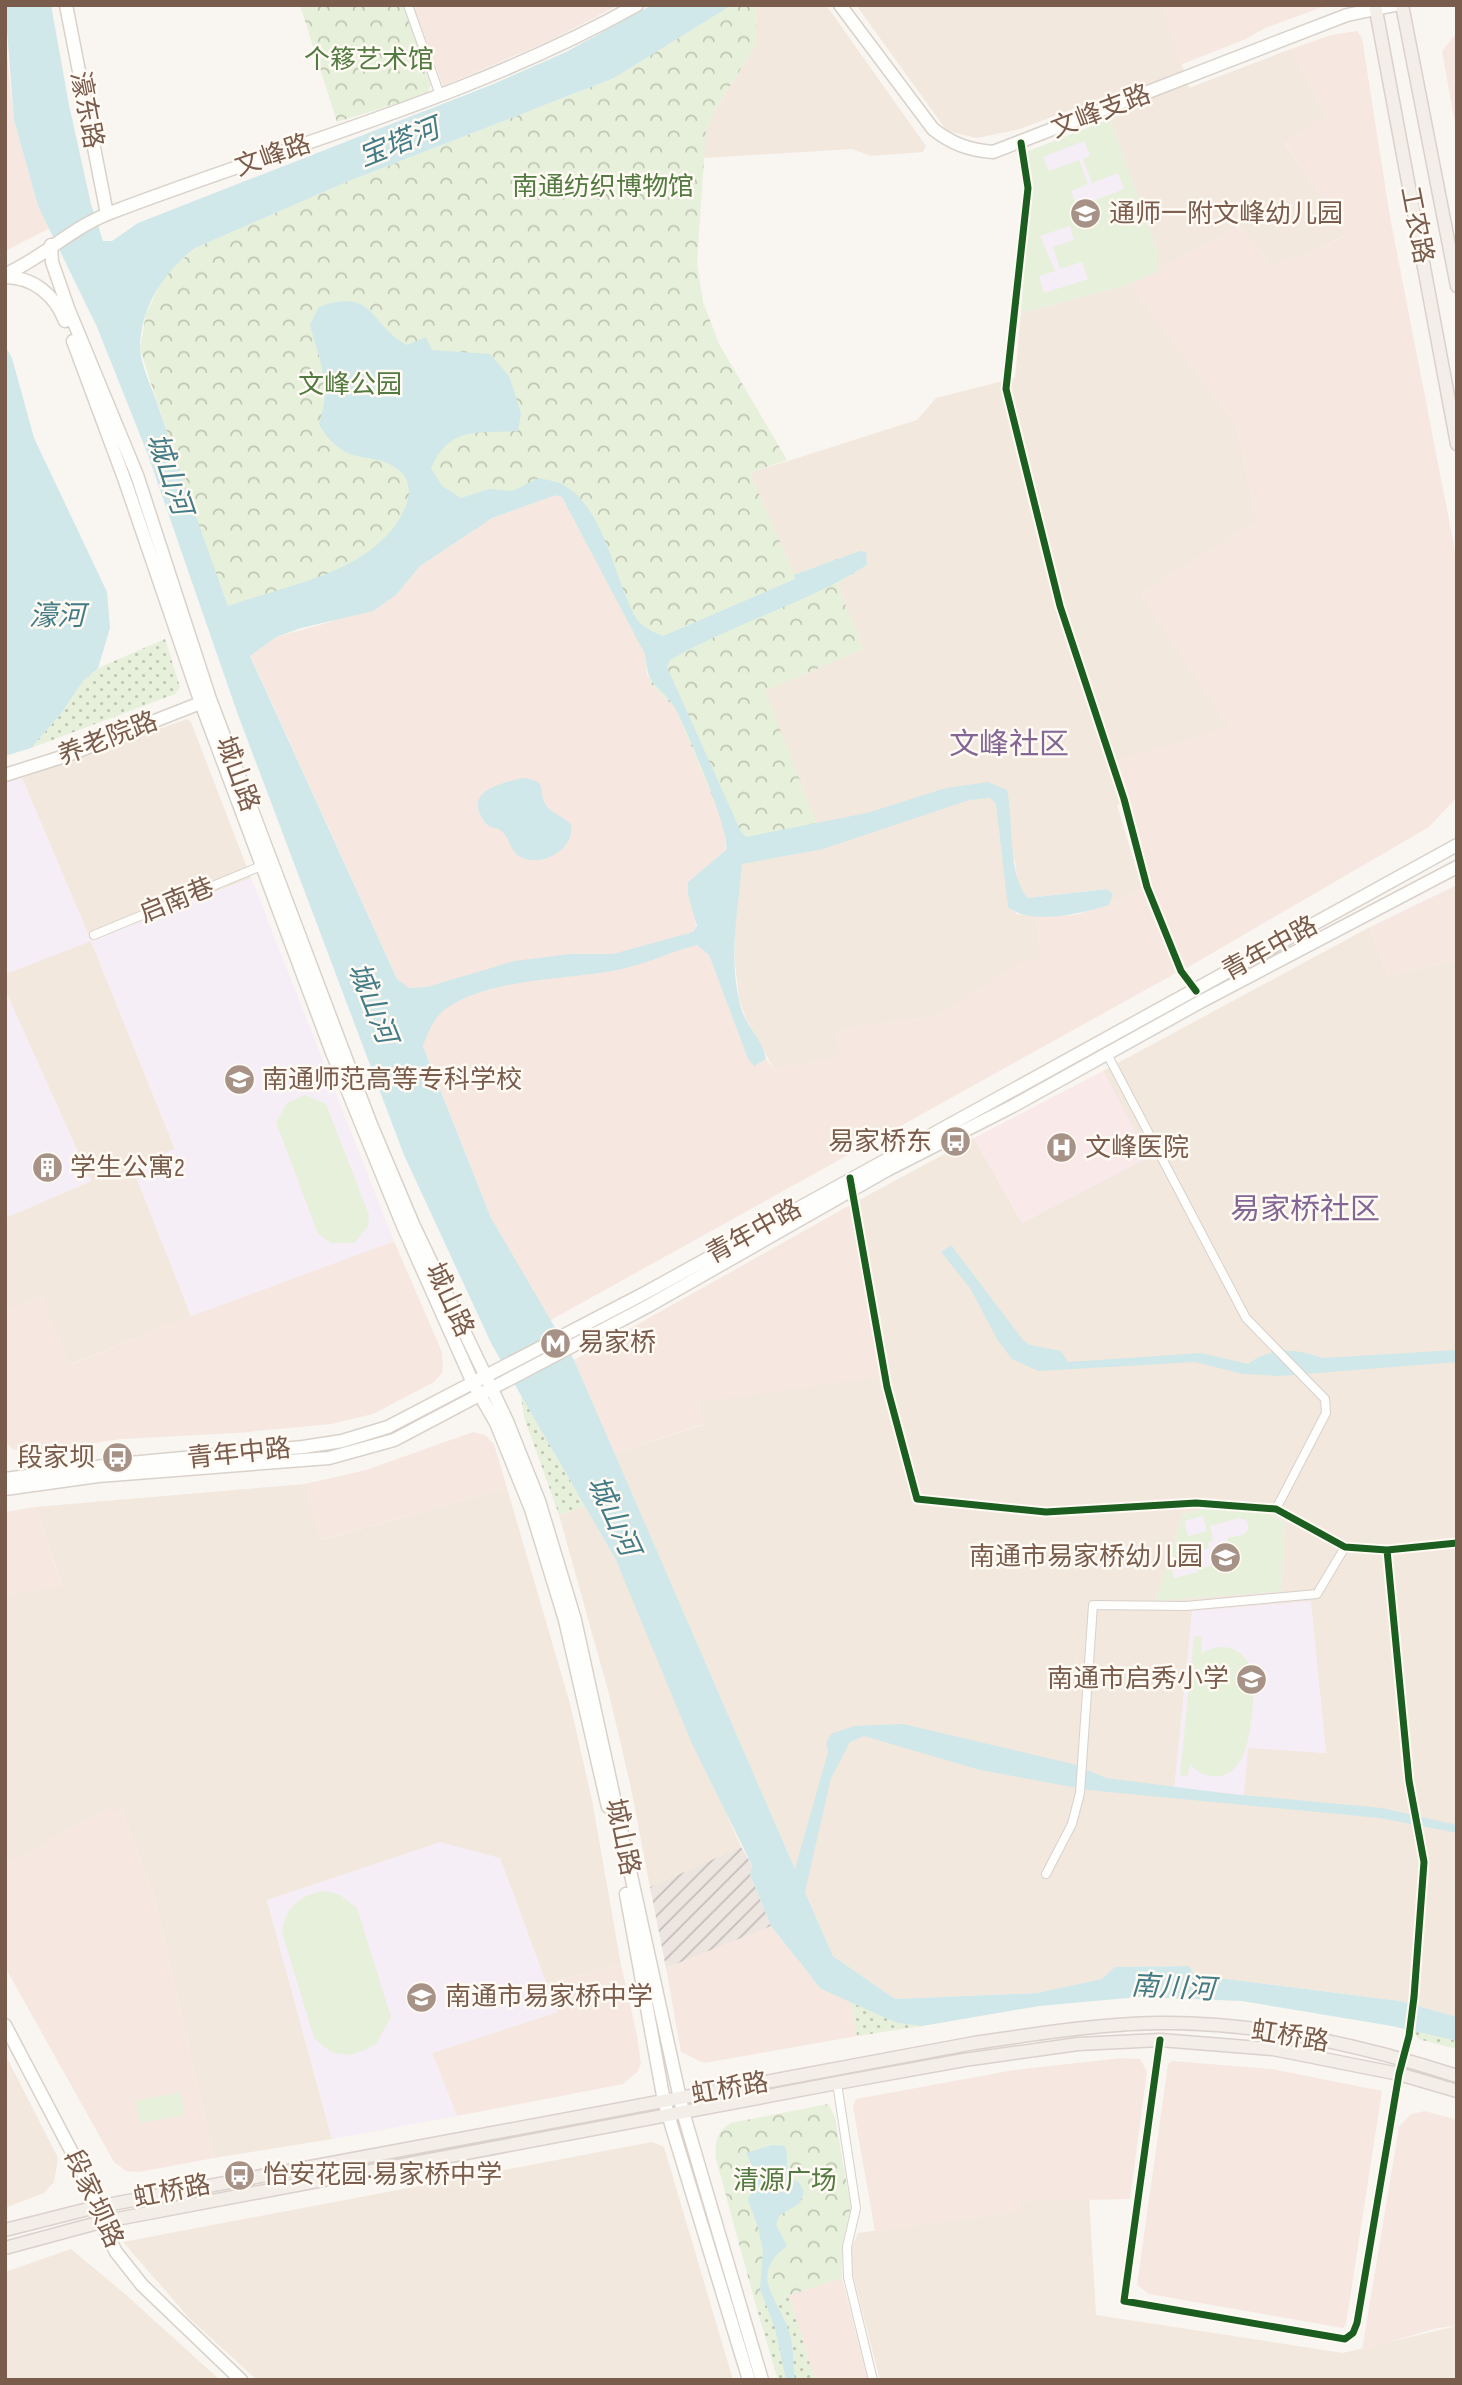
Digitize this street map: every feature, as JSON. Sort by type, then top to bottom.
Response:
[{"type":"main road","name":"濠东路","points":[[66,5],[103,216]]},
{"type":"main road","name":"文峰路","points":[[5,276],[42,257],[53,244],[103,216],[381,119],[566,44],[637,5]]},
{"type":"main road","name":"文峰支路","points":[[840,5],[933,129],[948,141],[973,150],[993,152],[1346,15],[1395,5]]},
{"type":"main road","name":"工农路","points":[[1402,5],[1457,286]]},
{"type":"main road","name":"工农路","points":[[1375,7],[1457,444]]},
{"type":"main road","name":"城山路","points":[[53,244],[52,262],[68,308],[137,475],[205,701],[370,1122],[413,1224],[485,1377],[486,1392],[495,1423],[531,1508],[565,1620],[617,1847],[664,2101],[748,2380]]},
{"type":"main road","name":"城山路","points":[[5,276],[20,277],[36,285],[60,309],[205,701],[261,866],[398,1213],[473,1383],[486,1392],[539,1501],[575,1619],[679,2098],[762,2380]]},
{"type":"main road","name":"养老院路","points":[[5,775],[68,755],[205,701]]},
{"type":"main road","name":"青年中路","points":[[6,1484],[119,1464],[250,1454],[342,1441],[388,1427],[485,1377],[503,1374],[570,1348],[852,1192],[1104,1049],[1195,991],[1457,845]]},
{"type":"main road","name":"青年中路","points":[[6,1484],[329,1458],[394,1440],[486,1392],[503,1374],[567,1334],[850,1178],[1457,867]]},
{"type":"main road","name":"虹桥路","points":[[5,2230],[96,2207],[974,2043],[1075,2028],[1161,2023],[1277,2032],[1403,2057],[1457,2076]]},
{"type":"main road","name":"段家坝路","points":[[5,2025],[86,2179],[101,2222],[116,2252],[142,2285],[241,2380]]},
{"type":"main road","name":"虹桥路","points":[[5,2248],[101,2222],[837,2083],[964,2060],[1078,2044],[1160,2040],[1273,2049],[1399,2074],[1457,2091]]},
{"type":"street","points":[[408,5],[440,95]]},
{"type":"street","points":[[1021,143],[1028,188],[1006,389],[1060,606],[1124,799],[1147,887],[1181,971],[1195,991]]},
{"type":"street","name":"启南巷","points":[[94,935],[261,866]]},
{"type":"street","points":[[1104,1049],[1246,1318],[1325,1399],[1326,1413],[1276,1509]]},
{"type":"street","points":[[850,1178],[887,1387],[916,1499],[1046,1512],[1196,1503],[1276,1509],[1345,1547],[1387,1550],[1457,1543]]},
{"type":"street","points":[[1046,1874],[1072,1824],[1080,1793],[1093,1605],[1186,1606],[1317,1594],[1345,1547]]},
{"type":"street","points":[[1160,2040],[1124,2301],[1345,2339],[1357,2323],[1399,2074],[1409,2036],[1424,1862],[1409,1781],[1387,1550]]},
{"type":"street","points":[[837,2083],[856,2208],[847,2247],[848,2277],[873,2380]]},
{"type":"shaded area","points":[[421,5],[619,5],[547,42],[443,86],[414,8]]},
{"type":"shaded area","points":[[756,5],[826,5],[926,146],[923,152],[871,156],[852,149],[703,158],[706,131],[715,110],[755,46]]},
{"type":"shaded area","points":[[856,5],[1164,5],[1189,88],[1291,49],[1327,116],[1285,143],[1347,234],[1318,250],[1272,266],[1239,226],[1158,271],[1158,253],[1102,98],[1020,129],[977,138],[947,131]]},
{"type":"shaded area","points":[[1164,5],[1328,5],[1265,28],[1246,39],[1180,65]]},
{"type":"shaded area","points":[[1357,31],[1362,38],[1390,217],[1457,561],[1457,797],[1429,827],[1185,969],[1151,883],[1114,761],[1230,727],[1141,594],[1257,521],[1237,426],[1130,284],[1239,226],[1272,266],[1318,250],[1346,235],[1285,142],[1327,116],[1291,49],[1331,35]]},
{"type":"shaded area","points":[[1457,33],[1457,135],[1442,51]]},
{"type":"shaded area","points":[[5,37],[14,120],[38,206],[50,228],[5,251]]},
{"type":"shaded area","name":"通师一附文峰幼儿园","points":[[1110,119],[1158,253],[1158,271],[1130,284],[1021,313],[1032,175],[1026,152]]},
{"type":"shaded area","points":[[1130,284],[1237,426],[1257,521],[1141,594],[1230,727],[1127,802],[1117,805],[1142,888],[1109,905],[1113,894],[1107,889],[1028,898],[1018,887],[1015,861],[1003,852],[1008,907],[1017,914],[1037,916],[1041,958],[936,1016],[838,1030],[840,1057],[774,1069],[746,1019],[739,998],[735,963],[735,915],[742,864],[826,848],[764,691],[863,649],[837,584],[867,565],[860,551],[794,575],[750,473],[917,420],[936,398],[1015,378],[1021,313]]},
{"type":"shaded area","points":[[556,495],[562,497],[646,654],[647,675],[675,708],[724,824],[726,850],[688,882],[688,895],[695,916],[697,945],[709,955],[748,1059],[754,1065],[766,1059],[774,1069],[839,1057],[837,1030],[936,1016],[1023,961],[1041,958],[1037,916],[1074,915],[1109,905],[1142,888],[1176,973],[549,1321],[491,1218],[397,979],[250,655],[276,637],[330,622],[396,595],[420,566],[492,518]]},
{"type":"shaded area","points":[[187,719],[191,722],[251,878],[91,941],[22,778]]},
{"type":"shaded area","points":[[22,778],[91,941],[5,974],[5,783]]},
{"type":"shaded area","name":"南通师范高等专科学校","points":[[251,878],[394,1241],[191,1316],[132,1167],[175,1149],[91,941]]},
{"type":"shaded area","points":[[1457,885],[1457,960],[1388,976],[1370,927]]},
{"type":"shaded area","points":[[1370,927],[1388,976],[1457,960],[1457,2017],[1400,2001],[1195,1975],[1189,1966],[1116,1967],[1103,1979],[1037,1993],[895,1999],[833,1956],[614,1453],[703,1425],[696,1403],[881,1347],[864,1234],[850,1205],[974,1138],[1022,1223],[1148,1157],[1103,1071]],"holes":[[[1310,1602],[1326,1753],[1247,1747]]]},
{"type":"shaded area","points":[[91,941],[175,1149],[133,1167],[191,1316],[69,1365],[41,1297],[5,1311],[5,1218],[91,1181],[5,990],[5,974]]},
{"type":"shaded area","points":[[5,990],[91,1181],[5,1218]]},
{"type":"shaded area","name":"文峰医院","points":[[1103,1071],[1149,1157],[1022,1223],[974,1138]]},
{"type":"shaded area","points":[[850,1205],[864,1234],[883,1376],[696,1403],[704,1424],[614,1453],[574,1360]]},
{"type":"shaded area","points":[[394,1241],[442,1352],[442,1373],[434,1382],[373,1414],[331,1424],[237,1433],[121,1439],[56,1449],[20,1451],[12,1449],[5,1441],[5,1311],[41,1297],[70,1365],[191,1316]]},
{"type":"shaded area","points":[[473,1432],[485,1435],[494,1444],[507,1488],[320,1540],[305,1484],[366,1470]]},
{"type":"shaded area","points":[[305,1484],[321,1540],[507,1488],[570,1704],[592,1800],[621,1965],[546,1983],[500,1858],[267,1900],[332,2139],[214,2158],[154,1896],[122,1810],[108,1810],[5,1864],[5,1595],[62,1585],[35,1507]]},
{"type":"shaded area","points":[[585,1506],[616,1560],[741,1847],[650,1887],[609,1694],[559,1515]]},
{"type":"shaded area","points":[[35,1507],[62,1586],[5,1595],[5,1512]]},
{"type":"shaded area","name":"南通市易家桥幼儿园","points":[[1202,1509],[1270,1513],[1285,1523],[1281,1591],[1156,1601],[1183,1514]]},
{"type":"shaded area","name":"南通市启秀小学","points":[[1311,1601],[1326,1753],[1248,1748],[1244,1795],[1174,1788],[1192,1611]]},
{"type":"shaded area","points":[[108,1810],[122,1810],[154,1896],[214,2158],[139,2172],[126,2171],[114,2162],[5,1967],[5,1864]]},
{"type":"shaded area","name":"南通市易家桥中学","points":[[440,1842],[500,1858],[557,2012],[432,2053],[457,2116],[332,2139],[267,1900]]},
{"type":"shaded area","points":[[741,1847],[752,1865],[750,1874],[771,1926],[666,1968],[650,1887]]},
{"type":"shaded area","points":[[771,1926],[821,1989],[851,2002],[857,2036],[704,2063],[681,2052],[666,1968]]},
{"type":"shaded area","points":[[621,1965],[637,2035],[641,2064],[637,2072],[623,2084],[457,2116],[432,2053],[557,2012],[546,1983]]},
{"type":"shaded area","points":[[5,2054],[58,2158],[54,2182],[44,2193],[5,2208]]},
{"type":"shaded area","points":[[1122,2058],[1140,2059],[1147,2071],[1130,2199],[1020,2201],[1019,2211],[875,2231],[853,2107],[856,2099],[1014,2070]]},
{"type":"shaded area","points":[[1172,2061],[1272,2069],[1382,2091],[1346,2324],[1343,2328],[1149,2294],[1137,2285],[1168,2064]]},
{"type":"shaded area","points":[[1425,2111],[1457,2120],[1457,2326],[1437,2328],[1362,2350],[1399,2127],[1411,2114]]},
{"type":"shaded area","points":[[652,2142],[664,2147],[733,2380],[257,2380],[191,2320],[123,2242]]},
{"type":"shaded area","points":[[1089,2197],[1096,2315],[1343,2353],[1457,2326],[1457,2380],[880,2380],[853,2275],[852,2247],[858,2233],[1019,2211],[1019,2201]]},
{"type":"shaded area","points":[[71,2249],[220,2380],[5,2380],[5,2272]]},
{"type":"shaded area","points":[[842,2278],[868,2380],[815,2380],[789,2295]]},
{"type":"green space","name":"个簃艺术馆","points":[[300,5],[405,5],[431,85],[427,94],[337,122]]},
{"type":"green space","name":"文峰公园","points":[[732,5],[756,5],[755,46],[715,110],[706,131],[697,262],[703,302],[719,344],[787,460],[750,473],[794,574],[860,551],[866,552],[867,565],[837,584],[863,649],[765,691],[817,824],[728,844],[724,824],[675,708],[650,683],[645,654],[562,497],[556,495],[492,518],[420,566],[396,595],[373,611],[301,628],[276,637],[250,655],[228,606],[185,488],[140,349],[146,314],[164,276],[195,248],[349,181],[614,78]]},
{"type":"green space","name":"通师一附文峰幼儿园","points":[[1110,119],[1158,253],[1158,271],[1130,284],[1021,313],[1032,175],[1026,152]],"holes":[[[1084,141],[1090,156],[1083,159],[1092,183],[1118,173],[1124,189],[1077,207],[1071,191],[1088,184],[1079,160],[1049,171],[1043,157]],[[1070,226],[1074,240],[1053,247],[1060,269],[1082,262],[1088,279],[1044,293],[1039,276],[1055,271],[1040,236]]]},
{"type":"green space","points":[[165,639],[180,687],[175,694],[31,748],[60,715],[83,681],[98,668]]},
{"type":"green space","points":[[305,1095],[326,1104],[369,1215],[368,1227],[354,1243],[331,1243],[318,1234],[276,1122],[287,1103]]},
{"type":"green space","points":[[521,1395],[585,1506],[559,1515],[524,1417]]},
{"type":"green space","name":"南通市易家桥幼儿园","points":[[1202,1509],[1270,1513],[1285,1523],[1281,1591],[1156,1601],[1183,1514]],"holes":[[[1203,1516],[1207,1531],[1188,1536],[1184,1521]],[[1239,1518],[1247,1521],[1249,1529],[1243,1535],[1227,1538],[1232,1557],[1197,1569],[1198,1572],[1174,1578],[1170,1561],[1209,1548],[1208,1542],[1213,1541],[1210,1526]]]},
{"type":"green space","points":[[1194,1636],[1202,1637],[1201,1654],[1217,1647],[1232,1649],[1244,1657],[1253,1672],[1252,1716],[1246,1749],[1240,1762],[1231,1771],[1220,1776],[1203,1774],[1190,1764],[1188,1776],[1180,1775]]},
{"type":"green space","points":[[326,1891],[340,1895],[357,1908],[391,2017],[376,2044],[350,2055],[334,2053],[314,2038],[282,1932],[287,1915],[296,1903],[309,1895]]},
{"type":"green space","points":[[851,2002],[897,2023],[922,2026],[857,2036]]},
{"type":"green space","points":[[1414,2031],[1457,2041],[1457,2049],[1418,2039]]},
{"type":"green space","points":[[180,2092],[184,2115],[140,2123],[136,2101]]},
{"type":"green space","name":"清源广场","points":[[828,2104],[835,2117],[851,2208],[842,2247],[842,2278],[756,2306],[716,2159],[718,2138],[722,2130],[731,2123]]},
{"type":"green space","points":[[789,2295],[815,2380],[778,2380],[756,2306]]},
{"type":"water","points":[[5,5],[51,5],[91,204],[103,241],[112,241],[138,223],[491,85],[566,52],[652,5],[732,5],[614,78],[349,181],[195,248],[173,268],[150,304],[141,332],[140,347],[144,368],[210,556],[228,606],[305,582],[355,560],[377,545],[394,526],[407,503],[409,488],[402,473],[382,461],[340,449],[319,424],[325,386],[310,325],[319,307],[338,302],[362,305],[394,337],[407,345],[426,337],[432,350],[490,354],[509,376],[521,413],[518,431],[467,434],[456,438],[447,444],[431,468],[442,486],[461,498],[489,489],[512,491],[539,478],[565,486],[579,497],[600,528],[636,618],[655,633],[663,636],[795,579],[794,575],[860,551],[866,552],[867,565],[843,579],[670,660],[667,667],[741,832],[746,837],[867,813],[946,788],[988,782],[1007,790],[1014,862],[1021,888],[1028,898],[1107,889],[1113,894],[1109,905],[1072,914],[1043,917],[1018,913],[1008,907],[996,804],[990,798],[969,800],[823,849],[742,864],[735,937],[735,974],[742,1011],[762,1046],[766,1059],[754,1066],[748,1059],[709,955],[697,945],[626,968],[507,985],[463,999],[440,1013],[423,1046],[491,1218],[574,1360],[795,1869],[828,1752],[826,1743],[831,1734],[854,1726],[903,1724],[1073,1764],[1106,1778],[1231,1794],[1382,1808],[1457,1825],[1457,1833],[1380,1818],[1088,1790],[980,1770],[864,1736],[850,1742],[831,1778],[805,1892],[833,1956],[895,1999],[1037,1993],[1102,1979],[1115,1967],[1189,1966],[1195,1975],[1400,2001],[1457,2017],[1457,2041],[1392,2026],[1242,2001],[1139,1997],[1039,2006],[922,2026],[897,2023],[821,1989],[771,1926],[750,1874],[752,1865],[692,1744],[616,1560],[492,1345],[404,1155],[237,712],[148,455],[97,327],[38,206],[14,120]],"holes":[[[556,495],[562,497],[645,654],[652,681],[669,699],[681,719],[722,823],[726,850],[688,882],[688,895],[697,926],[693,932],[613,954],[570,954],[514,961],[427,987],[409,988],[397,979],[250,656],[276,637],[301,628],[373,611],[396,595],[420,566],[492,518]]]},
{"type":"water","name":"濠河","points":[[5,346],[12,358],[34,438],[107,592],[110,628],[98,668],[83,681],[60,715],[31,748],[5,756]]},
{"type":"water","points":[[521,778],[540,784],[548,808],[571,825],[568,842],[554,855],[546,858],[537,860],[519,856],[503,833],[490,827],[480,814],[479,799],[483,793],[497,785]]},
{"type":"water","points":[[951,1245],[1023,1340],[1030,1345],[1061,1351],[1068,1362],[1201,1353],[1248,1364],[1265,1354],[1284,1351],[1303,1352],[1322,1358],[1457,1350],[1457,1362],[1279,1376],[1243,1374],[1195,1362],[1038,1371],[1012,1359],[997,1339],[970,1288],[941,1252]]},
{"type":"water","points":[[772,2145],[785,2146],[790,2178],[799,2182],[804,2192],[800,2203],[779,2216],[776,2225],[787,2246],[775,2257],[767,2277],[791,2337],[795,2380],[786,2380],[775,2328],[760,2289],[763,2252],[758,2227],[748,2200],[757,2176],[746,2153]]},
{"type":"cycle path","points":[[1021,143],[1028,188],[1006,389],[1060,606],[1124,799],[1147,887],[1181,971],[1196,991]]},
{"type":"cycle path","points":[[850,1178],[887,1387],[917,1499],[1046,1512],[1196,1503],[1276,1509],[1345,1547],[1387,1550],[1457,1543]]},
{"type":"cycle path","points":[[1160,2040],[1124,2301],[1345,2339],[1353,2333],[1357,2323],[1399,2074],[1409,2036],[1424,1862],[1409,1781],[1387,1550]]},
{"type":"place","name":"通师一附文峰幼儿园","points":[[1086,214]]},
{"type":"place","name":"南通师范高等专科学校","points":[[239,1080]]},
{"type":"place","name":"易家桥东","points":[[955,1142]]},
{"type":"place","name":"文峰医院","points":[[1062,1148]]},
{"type":"place","name":"学生公寓2","points":[[47,1168]]},
{"type":"place","name":"易家桥","points":[[555,1343]]},
{"type":"place","name":"段家坝","points":[[118,1458]]},
{"type":"place","name":"南通市易家桥幼儿园","points":[[1226,1557]]},
{"type":"place","name":"南通市启秀小学","points":[[1252,1679]]},
{"type":"place","name":"南通市易家桥中学","points":[[422,1997]]},
{"type":"place","name":"怡安花园·易家桥中学","points":[[240,2175]]},
{"type":"district","name":"文峰社区","points":[[1009,745]]},
{"type":"district","name":"易家桥社区","points":[[1305,1210]]},
{"type":"water label","name":"宝塔河","points":[[399,143]]},
{"type":"water label","name":"城山河","points":[[169,474]]},
{"type":"water label","name":"城山河","points":[[372,1003]]},
{"type":"water label","name":"城山河","points":[[613,1516]]},
{"type":"water label","name":"南川河","points":[[1173,1988]]},
{"type":"park label","name":"南通纺织博物馆","points":[[603,187]]}]
